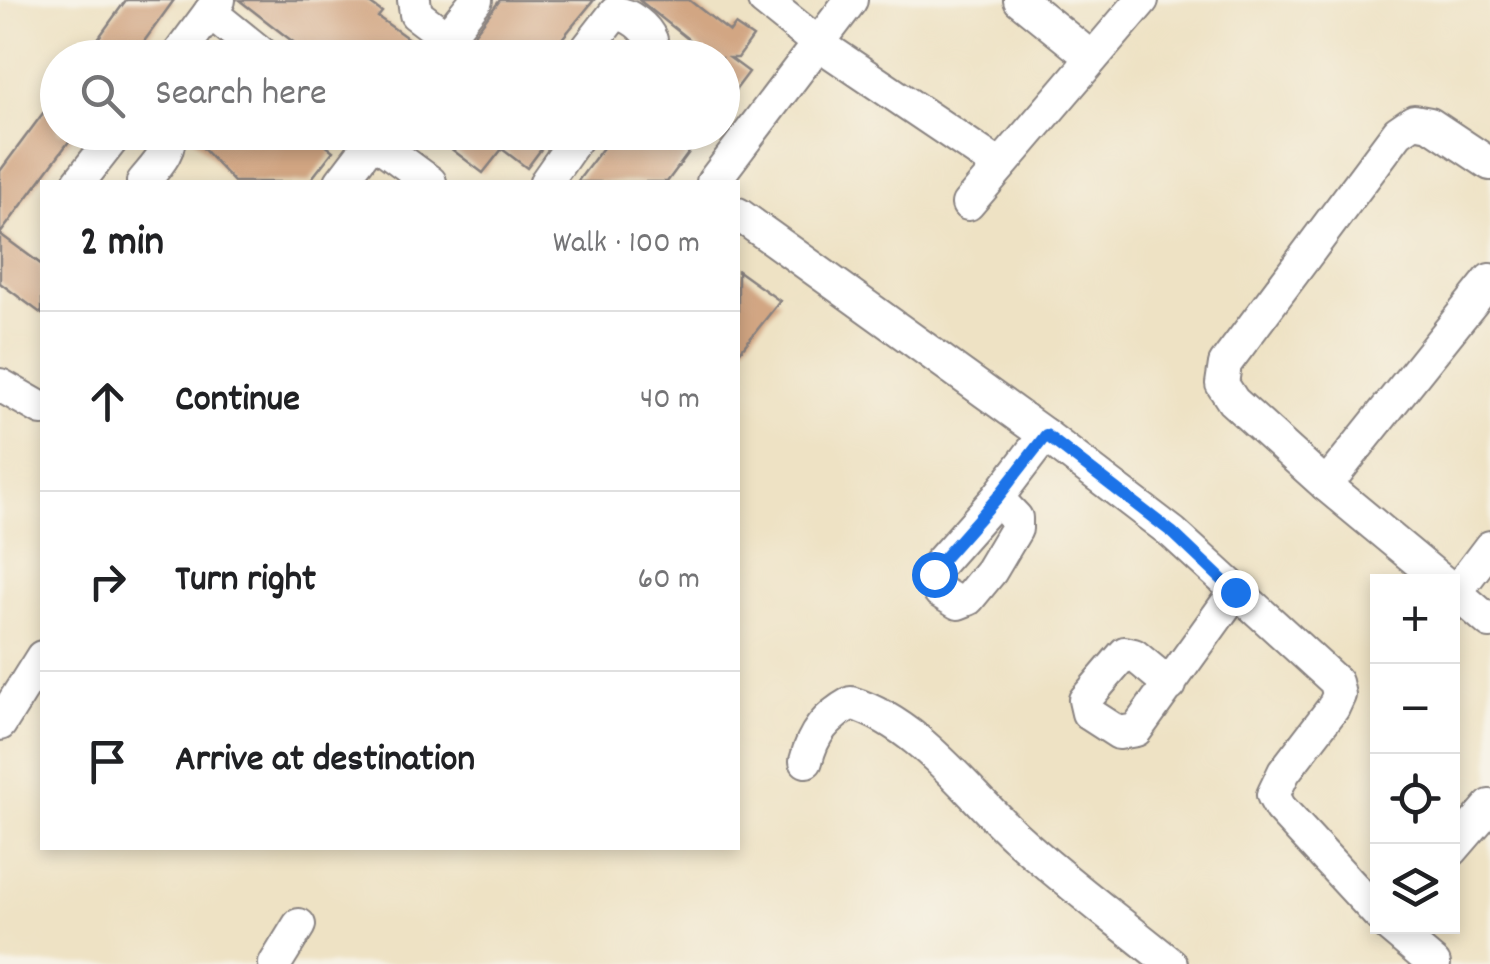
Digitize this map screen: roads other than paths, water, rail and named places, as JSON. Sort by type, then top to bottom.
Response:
[{"type":"street","points":[[414,0],[416,14],[433,40]]},
{"type":"street","points":[[444,40],[476,0]]},
{"type":"street","points":[[764,0],[819,44],[1000,166]]},
{"type":"street","points":[[740,147],[851,0]]},
{"type":"street","points":[[1020,0],[1092,58]]},
{"type":"street","points":[[968,204],[1142,0]]},
{"type":"street","points":[[189,40],[214,6],[249,40]]},
{"type":"street","points":[[594,40],[615,14],[625,14],[648,32],[651,40]]},
{"type":"street","points":[[1435,574],[1326,485],[1233,401],[1222,384],[1225,364],[1398,132],[1414,121],[1430,124],[1490,164]]},
{"type":"street","points":[[81,180],[104,150]]},
{"type":"street","points":[[144,180],[167,150]]},
{"type":"street","points":[[342,180],[362,150]]},
{"type":"street","points":[[391,150],[428,180]]},
{"type":"street","points":[[547,180],[568,150]]},
{"type":"street","points":[[715,180],[738,150]]},
{"type":"street","points":[[740,215],[1046,435],[1173,533],[1336,682],[1339,695],[1333,708],[1284,772],[1274,795],[1280,808],[1370,905]]},
{"type":"street","points":[[1326,485],[1490,280]]},
{"type":"street","points":[[0,384],[40,409]]},
{"type":"street","points":[[997,498],[1046,435]]},
{"type":"street","points":[[1460,578],[1490,547]]},
{"type":"street","points":[[1170,685],[1235,592]]},
{"type":"street","points":[[1460,595],[1490,622]]},
{"type":"street","points":[[0,724],[40,660]]},
{"type":"street","points":[[806,760],[812,738],[831,714],[851,703],[875,710],[913,736],[1018,839],[1171,964]]},
{"type":"street","points":[[1457,844],[1490,806]]},
{"type":"street","points":[[275,964],[299,925]]},
{"type":"street","points":[[1398,934],[1434,964]]}]
